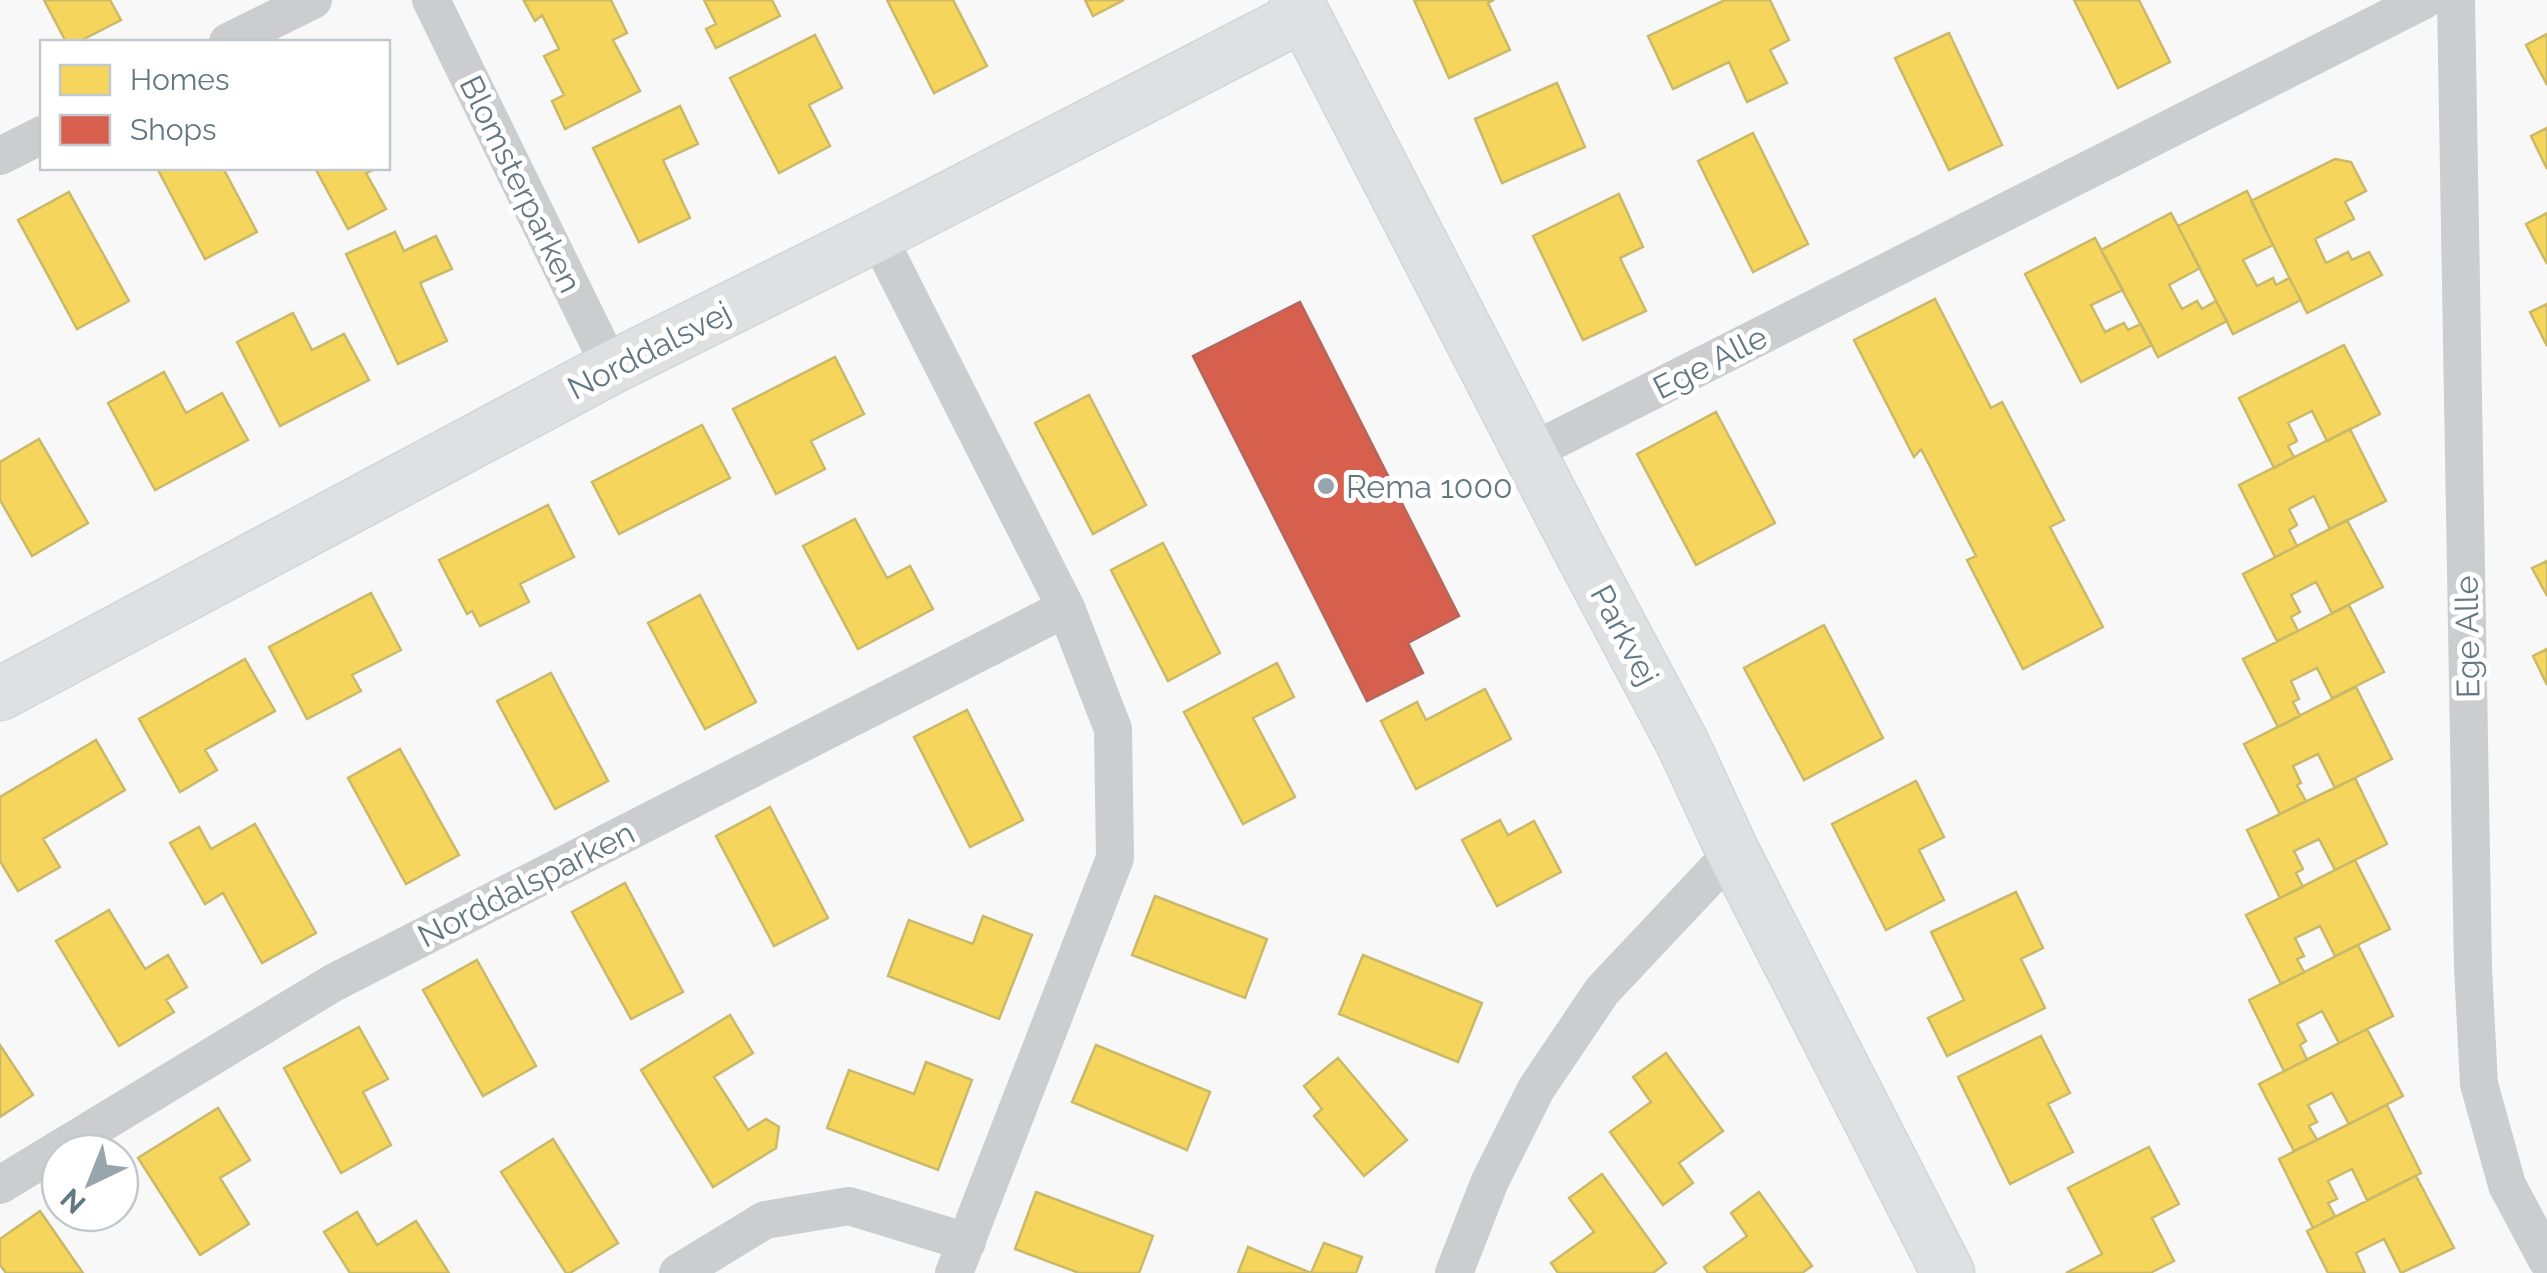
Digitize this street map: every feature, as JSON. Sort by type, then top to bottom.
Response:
[{"type":"street","points":[[232,40],[313,0]]},
{"type":"street","name":"Blomsterparken","points":[[431,0],[611,368]]},
{"type":"street","name":"Ege Alle","points":[[1531,452],[2424,0]]},
{"type":"street","name":"Ege Alle","points":[[2456,0],[2473,968],[2479,1084],[2507,1184],[2547,1260]]},
{"type":"street","name":"Norddalsvej","points":[[0,694],[611,368],[877,235],[1300,7]]},
{"type":"street","name":"Parkvej","points":[[1300,7],[1683,744],[1733,852],[1948,1273]]},
{"type":"street","points":[[0,156],[40,136]]},
{"type":"street","points":[[678,1273],[765,1220],[848,1206],[961,1258],[1115,858],[1113,729],[1066,608],[877,235]]},
{"type":"street","name":"Norddalsparken","points":[[0,1185],[334,983],[1066,608]]},
{"type":"street","points":[[1454,1273],[1490,1181],[1536,1089],[1602,992],[1733,852]]},
{"type":"building: Homes","points":[[44,0],[110,0],[121,20],[82,40],[65,40]]},
{"type":"building: Homes","points":[[611,0],[627,33],[613,40],[640,91],[565,129],[552,101],[564,95],[544,56],[559,49],[542,15],[535,21],[524,1]]},
{"type":"building: Homes","points":[[704,0],[772,0],[780,16],[716,48],[706,29],[716,24]]},
{"type":"building: Homes","points":[[887,0],[953,0],[987,66],[934,93]]},
{"type":"building: Homes","points":[[1085,0],[1124,0],[1093,16]]},
{"type":"building: Homes","points":[[1414,0],[1494,0],[1488,3],[1510,50],[1449,78]]},
{"type":"building: Homes","points":[[1725,0],[1770,0],[1789,40],[1770,50],[1787,83],[1747,102],[1729,62],[1673,89],[1648,36]]},
{"type":"building: Homes","points":[[2074,0],[2139,0],[2170,62],[2118,88]]},
{"type":"building: Homes","points":[[1949,33],[2002,145],[1949,170],[1895,58]]},
{"type":"building: Homes","points":[[2547,34],[2547,85],[2526,45]]},
{"type":"building: Homes","points":[[815,35],[842,88],[809,105],[830,146],[779,173],[730,78]]},
{"type":"building: Homes","points":[[1557,83],[1585,147],[1502,183],[1475,119]]},
{"type":"building: Homes","points":[[680,106],[698,144],[663,160],[690,218],[639,242],[593,148]]},
{"type":"building: Homes","points":[[2547,128],[2547,169],[2531,136]]},
{"type":"building: Homes","points":[[1753,133],[1808,244],[1753,272],[1698,161]]},
{"type":"building: Homes","points":[[2335,159],[2351,162],[2366,191],[2345,202],[2354,219],[2315,239],[2326,263],[2348,252],[2352,260],[2369,252],[2382,275],[2307,313],[2251,201]]},
{"type":"building: Homes","points":[[158,170],[224,170],[257,232],[205,259]]},
{"type":"building: Homes","points":[[316,170],[373,170],[366,173],[386,209],[348,229]]},
{"type":"building: Homes","points":[[2247,191],[2273,245],[2243,260],[2257,286],[2273,278],[2276,285],[2289,278],[2301,300],[2233,334],[2178,226]]},
{"type":"building: Homes","points":[[69,192],[129,301],[77,329],[18,220]]},
{"type":"building: Homes","points":[[1619,194],[1643,247],[1620,258],[1646,311],[1583,340],[1533,236]]},
{"type":"building: Homes","points":[[2171,213],[2200,268],[2169,285],[2182,309],[2197,301],[2202,309],[2216,301],[2227,321],[2158,357],[2101,250]]},
{"type":"building: Homes","points":[[2547,213],[2547,264],[2526,224]]},
{"type":"building: Homes","points":[[395,232],[404,251],[436,236],[452,269],[420,283],[447,341],[398,364],[346,254]]},
{"type":"building: Homes","points":[[2095,238],[2123,290],[2091,305],[2105,332],[2124,323],[2128,330],[2141,324],[2152,345],[2081,382],[2025,274]]},
{"type":"building: Homes","points":[[1935,299],[1991,408],[2002,402],[2064,520],[2050,527],[2103,627],[2023,669],[1967,560],[1976,556],[1921,449],[1914,457],[1854,340]]},
{"type":"building: Homes","points":[[2547,304],[2547,346],[2530,312]]},
{"type":"building: Homes","points":[[293,313],[312,350],[344,334],[369,380],[280,426],[237,342]]},
{"type":"building: Homes","points":[[2344,345],[2380,414],[2327,441],[2312,411],[2288,423],[2297,441],[2288,446],[2294,457],[2274,468],[2239,398]]},
{"type":"building: Homes","points":[[835,357],[864,414],[811,441],[825,469],[776,494],[733,409]]},
{"type":"building: Homes","points":[[164,372],[186,413],[222,393],[248,440],[155,490],[108,403]]},
{"type":"building: Homes","points":[[1089,395],[1146,505],[1093,534],[1035,423]]},
{"type":"building: Homes","points":[[1716,412],[1775,523],[1696,565],[1637,454]]},
{"type":"building: Homes","points":[[702,425],[730,478],[619,534],[592,482]]},
{"type":"building: Homes","points":[[2350,429],[2386,501],[2330,529],[2314,496],[2289,509],[2297,525],[2289,530],[2297,546],[2275,557],[2239,485]]},
{"type":"building: Homes","points":[[39,439],[88,523],[32,556],[0,500],[0,462]]},
{"type":"building: Homes","points":[[548,505],[574,557],[520,584],[529,602],[480,626],[472,611],[467,614],[439,560]]},
{"type":"building: Homes","points":[[855,519],[887,578],[910,566],[933,609],[858,649],[803,546]]},
{"type":"building: Homes","points":[[2347,520],[2383,587],[2332,613],[2316,582],[2291,595],[2300,612],[2291,617],[2298,631],[2277,641],[2243,574]]},
{"type":"building: Homes","points":[[1163,543],[1220,653],[1168,681],[1111,570]]},
{"type":"building: Homes","points":[[2547,561],[2547,596],[2532,568]]},
{"type":"building: Homes","points":[[371,593],[401,650],[352,675],[361,691],[307,719],[269,647]]},
{"type":"building: Homes","points":[[700,595],[756,702],[705,729],[648,623]]},
{"type":"building: Homes","points":[[2349,605],[2384,672],[2332,698],[2317,668],[2291,681],[2299,699],[2293,702],[2300,716],[2278,727],[2243,659]]},
{"type":"building: Homes","points":[[1824,625],[1883,738],[1804,780],[1744,668]]},
{"type":"building: Homes","points":[[2547,649],[2547,685],[2533,656]]},
{"type":"building: Homes","points":[[245,659],[275,711],[205,750],[217,770],[180,792],[139,719]]},
{"type":"building: Homes","points":[[1277,663],[1294,697],[1253,718],[1295,797],[1243,824],[1184,712]]},
{"type":"building: Homes","points":[[551,673],[608,781],[555,809],[497,701]]},
{"type":"building: Homes","points":[[2356,687],[2392,759],[2335,788],[2318,754],[2293,766],[2306,801],[2280,814],[2244,744]]},
{"type":"building: Homes","points":[[1485,689],[1511,739],[1416,789],[1381,721],[1417,702],[1426,720]]},
{"type":"building: Homes","points":[[967,710],[1023,820],[970,847],[914,737]]},
{"type":"building: Homes","points":[[96,740],[125,790],[43,839],[60,867],[18,891],[0,861],[0,797]]},
{"type":"building: Homes","points":[[400,749],[459,855],[406,884],[348,778]]},
{"type":"building: Homes","points":[[2355,778],[2387,844],[2335,870],[2319,839],[2294,851],[2303,869],[2296,873],[2303,887],[2280,898],[2247,830]]},
{"type":"building: Homes","points":[[1916,781],[1944,837],[1919,850],[1944,900],[1886,930],[1832,824]]},
{"type":"building: Homes","points":[[770,807],[828,918],[774,946],[716,836]]},
{"type":"building: Homes","points":[[1500,820],[1508,835],[1534,821],[1561,872],[1497,906],[1462,840]]},
{"type":"building: Homes","points":[[255,824],[316,933],[262,963],[223,893],[205,904],[170,843],[199,827],[211,849]]},
{"type":"building: Homes","points":[[2355,860],[2390,929],[2335,956],[2320,926],[2295,938],[2304,956],[2297,959],[2304,972],[2281,984],[2246,915]]},
{"type":"building: Homes","points":[[625,883],[683,992],[631,1019],[572,912]]},
{"type":"building: Homes","points":[[2016,892],[2043,948],[2021,959],[2045,1008],[1947,1056],[1928,1018],[1964,1000],[1931,932]]},
{"type":"building: Homes","points":[[1155,896],[1267,939],[1245,998],[1132,955]]},
{"type":"building: Homes","points":[[109,910],[145,969],[168,955],[187,987],[166,1000],[174,1012],[119,1046],[56,941]]},
{"type":"building: Homes","points":[[983,916],[1032,935],[999,1019],[888,976],[909,920],[973,944]]},
{"type":"building: Homes","points":[[2358,945],[2393,1016],[2339,1043],[2322,1011],[2297,1024],[2306,1041],[2300,1045],[2307,1060],[2284,1071],[2249,1000]]},
{"type":"building: Homes","points":[[1363,955],[1482,1003],[1458,1062],[1339,1014]]},
{"type":"building: Homes","points":[[477,960],[536,1066],[483,1096],[423,990]]},
{"type":"building: Homes","points":[[730,1015],[753,1053],[714,1077],[748,1130],[766,1119],[779,1127],[776,1148],[713,1187],[641,1070]]},
{"type":"building: Homes","points":[[359,1027],[388,1079],[363,1092],[391,1145],[341,1173],[284,1068]]},
{"type":"building: Homes","points":[[2367,1029],[2403,1096],[2349,1124],[2332,1093],[2308,1105],[2317,1122],[2309,1126],[2317,1140],[2294,1151],[2259,1084]]},
{"type":"building: Homes","points":[[2041,1036],[2070,1093],[2048,1104],[2073,1152],[2010,1184],[1958,1077]]},
{"type":"building: Homes","points":[[0,1045],[33,1095],[0,1117]]},
{"type":"building: Homes","points":[[1096,1045],[1210,1092],[1187,1150],[1072,1102]]},
{"type":"building: Homes","points":[[1666,1053],[1723,1131],[1679,1163],[1693,1183],[1663,1205],[1610,1132],[1651,1102],[1633,1077]]},
{"type":"building: Homes","points":[[1338,1058],[1407,1140],[1364,1176],[1314,1116],[1322,1109],[1304,1086]]},
{"type":"building: Homes","points":[[926,1062],[972,1080],[938,1170],[827,1128],[849,1070],[914,1094]]},
{"type":"building: Homes","points":[[2387,1105],[2421,1173],[2367,1200],[2352,1169],[2328,1181],[2337,1199],[2328,1203],[2335,1216],[2313,1228],[2279,1159]]},
{"type":"building: Homes","points":[[218,1108],[250,1160],[220,1178],[249,1224],[200,1255],[140,1157]]},
{"type":"building: Homes","points":[[553,1139],[618,1243],[570,1273],[566,1273],[501,1172]]},
{"type":"building: Homes","points":[[2149,1147],[2179,1204],[2152,1218],[2174,1261],[2150,1273],[2066,1273],[2102,1254],[2068,1188]]},
{"type":"building: Homes","points":[[1602,1174],[1666,1263],[1653,1273],[1558,1273],[1551,1263],[1594,1232],[1569,1198]]},
{"type":"building: Homes","points":[[2416,1176],[2454,1248],[2401,1273],[2384,1239],[2356,1253],[2365,1273],[2328,1273],[2307,1231]]},
{"type":"building: Homes","points":[[1036,1192],[1153,1236],[1139,1273],[1079,1273],[1015,1249]]},
{"type":"building: Homes","points":[[1759,1192],[1812,1266],[1802,1273],[1708,1273],[1704,1267],[1747,1236],[1731,1213]]},
{"type":"building: Homes","points":[[40,1211],[40,1233],[55,1233],[83,1273],[6,1273],[0,1265],[0,1239]]},
{"type":"building: Homes","points":[[357,1212],[377,1245],[416,1221],[449,1273],[350,1273],[324,1232]]},
{"type":"building: Homes","points":[[1324,1243],[1362,1257],[1356,1273],[1311,1273]]},
{"type":"building: Homes","points":[[1248,1247],[1311,1273],[1238,1273]]},
{"type":"building: Shops","name":"Rema 1000","points":[[1300,302],[1459,616],[1408,643],[1423,673],[1367,701],[1193,356]]},
{"type":"place","name":"Rema 1000","points":[[1326,486]]}]
